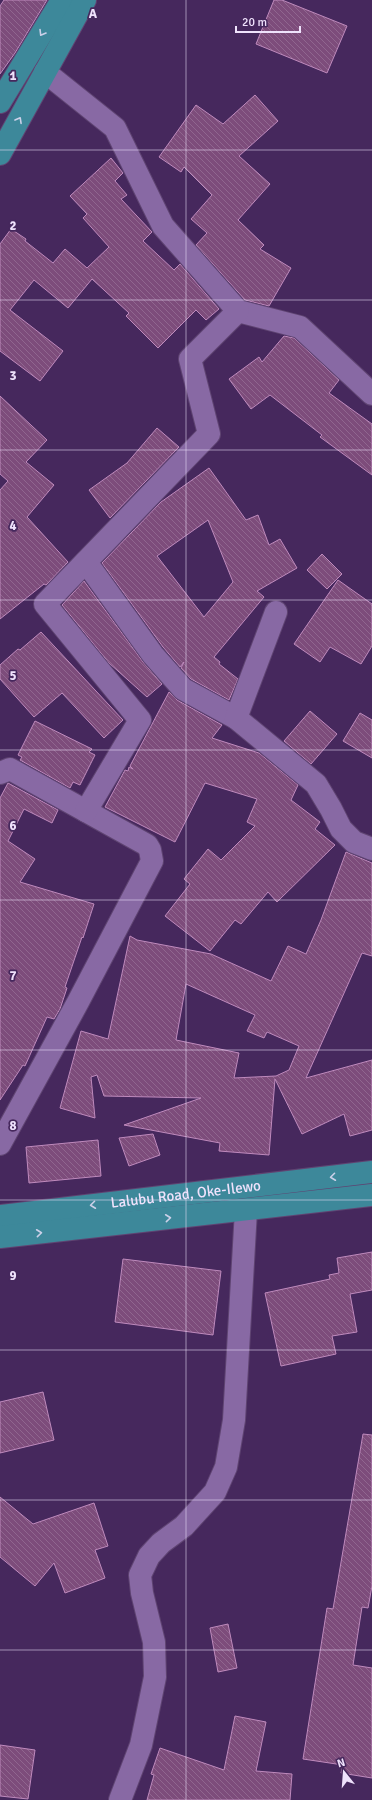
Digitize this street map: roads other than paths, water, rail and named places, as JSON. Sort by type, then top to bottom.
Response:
[{"type":"main road","points":[[0,102],[62,0]]},
{"type":"main road","points":[[0,154],[85,0]]},
{"type":"main road","name":"Lalubu Road, Oke-Ilewo","points":[[0,1216],[372,1172]]},
{"type":"main road","name":"Lalubu Road, Oke-Ilewo","points":[[0,1237],[372,1196]]},
{"type":"street","points":[[45,72],[115,128],[163,226],[238,311],[300,327],[372,394]]},
{"type":"street","points":[[86,811],[140,720],[45,604],[209,434],[190,359],[238,311]]},
{"type":"street","points":[[86,562],[153,655],[183,689],[236,718],[316,784],[341,829],[354,842],[372,849]]},
{"type":"street","points":[[236,718],[276,612]]},
{"type":"street","points":[[0,773],[10,769],[147,845],[150,850],[152,861],[78,1002],[0,1144]]},
{"type":"street","points":[[120,1800],[141,1745],[155,1677],[154,1642],[142,1593],[140,1575],[149,1556],[161,1543],[184,1526],[215,1492],[226,1467],[234,1420],[246,1210]]}]
